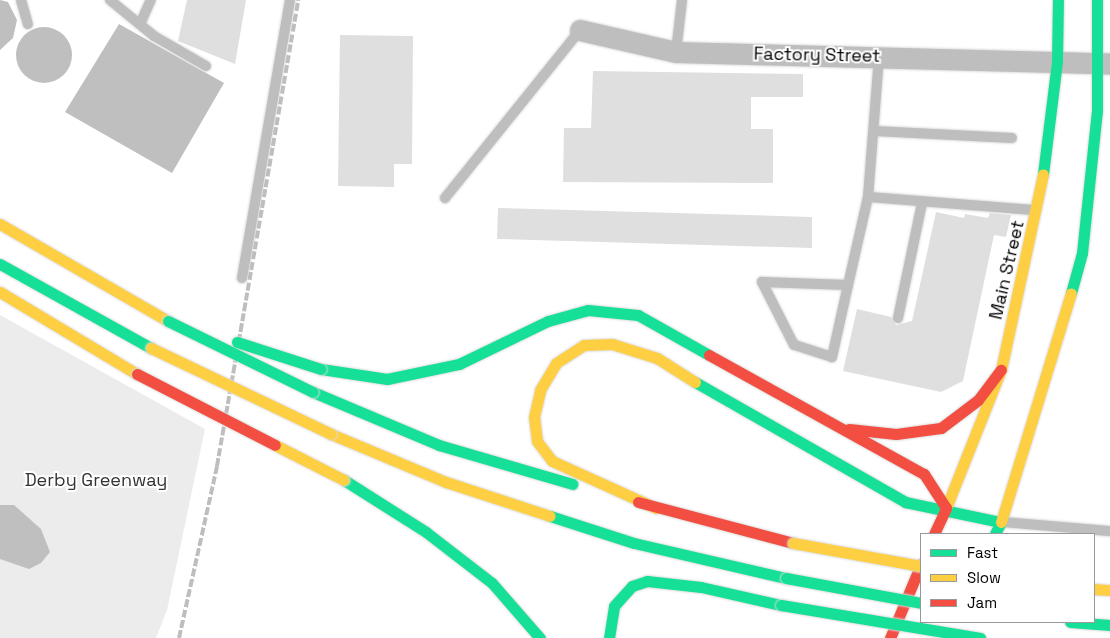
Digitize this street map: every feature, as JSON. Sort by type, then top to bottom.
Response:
[{"type":"main road","name":"Main Street","points":[[934,533],[1001,370],[1038,211],[1058,61],[1058,0]]},
{"type":"main road","points":[[995,533],[1050,372],[1082,253],[1103,63],[1097,0]]},
{"type":"main road","points":[[0,224],[80,274],[168,321],[313,392],[439,445],[656,508],[793,544],[920,565]]},
{"type":"main road","points":[[0,264],[151,348],[331,434],[446,482],[625,540],[786,578],[920,603]]},
{"type":"main road","points":[[0,292],[137,374],[344,480],[426,532],[492,583],[540,638]]},
{"type":"main road","points":[[168,321],[321,369],[387,379],[459,364],[548,321],[588,310],[638,315],[824,421],[924,474],[946,508]]},
{"type":"main road","points":[[656,508],[552,461],[537,441],[534,417],[540,390],[556,363],[584,345],[612,344],[657,358],[735,408],[905,502],[946,508],[1000,522]]},
{"type":"main road","points":[[824,421],[888,434],[941,428],[978,400],[1001,370]]},
{"type":"main road","points":[[890,638],[920,567]]},
{"type":"main road","points":[[610,638],[614,606],[632,586],[647,581],[701,587],[780,604],[980,638]]},
{"type":"main road","points":[[1095,589],[1110,590]]},
{"type":"main road","points":[[951,638],[958,623]]},
{"type":"main road","points":[[1083,623],[1110,625]]},
{"type":"street","name":"Factory Street","points":[[580,30],[676,52],[1103,63]]},
{"type":"lane","points":[[21,0],[28,24]]},
{"type":"lane","points":[[110,0],[141,22],[154,36],[206,66]]},
{"type":"lane","points":[[141,22],[151,0]]},
{"type":"lane","points":[[242,278],[290,0]]},
{"type":"lane","points":[[676,52],[682,0]]},
{"type":"lane","points":[[445,198],[580,30]]},
{"type":"lane","points":[[848,285],[762,282],[794,345],[832,357],[868,197],[875,131],[879,56]]},
{"type":"lane","points":[[875,131],[1012,138]]},
{"type":"lane","points":[[868,197],[922,203],[1038,211]]},
{"type":"lane","points":[[898,318],[922,203]]},
{"type":"lane","points":[[1000,522],[1110,531]]},
{"type":"green space","name":"Derby Greenway","points":[[0,315],[205,429],[167,610],[156,638],[0,638]]},
{"type":"shaded area","points":[[0,0],[8,2],[17,20],[13,38],[0,50]]},
{"type":"shaded area","points":[[119,24],[224,83],[172,173],[65,112]]},
{"type":"shaded area","points":[[38,27],[50,27],[60,31],[68,39],[72,55],[68,71],[60,79],[50,83],[38,83],[28,79],[20,71],[16,61],[16,49],[20,39],[28,31]]},
{"type":"shaded area","points":[[0,505],[14,505],[41,529],[50,552],[41,563],[29,569],[0,559]]},
{"type":"building","points":[[187,0],[246,0],[235,64],[178,41]]},
{"type":"building","points":[[340,35],[413,36],[412,164],[394,164],[394,187],[338,186]]},
{"type":"building","points":[[593,71],[803,74],[803,97],[751,97],[751,129],[773,129],[773,183],[563,182],[564,128],[591,128]]},
{"type":"building","points":[[498,208],[812,217],[812,248],[497,239]]},
{"type":"building","points":[[936,212],[964,218],[965,214],[988,218],[990,213],[1011,215],[1006,237],[994,235],[963,381],[941,392],[843,371],[857,309],[891,317],[896,325],[912,321]]},
{"type":"railway","points":[[179,638],[217,466],[298,0]]},
{"type":"traffic: fast","points":[[1043,174],[1057,61],[1058,0]]},
{"type":"traffic: fast","points":[[1071,293],[1082,253],[1097,111],[1097,0]]},
{"type":"traffic: fast","points":[[0,264],[151,348]]},
{"type":"traffic: fast","points":[[321,369],[387,379],[459,364],[548,321],[588,310],[638,315],[709,355]]},
{"type":"traffic: fast","points":[[168,321],[313,392]]},
{"type":"traffic: fast","points":[[237,342],[321,369]]},
{"type":"traffic: fast","points":[[695,382],[905,502],[1001,522],[996,533]]},
{"type":"traffic: fast","points":[[313,392],[439,445],[572,484]]},
{"type":"traffic: fast","points":[[344,480],[426,532],[492,583],[540,638]]},
{"type":"traffic: fast","points":[[550,516],[634,543],[786,578]]},
{"type":"traffic: fast","points":[[786,578],[920,603]]},
{"type":"traffic: fast","points":[[609,638],[614,606],[632,586],[647,581],[701,587],[781,605]]},
{"type":"traffic: fast","points":[[781,605],[980,638]]},
{"type":"traffic: fast","points":[[1083,623],[1110,625]]},
{"type":"traffic: slow","points":[[946,508],[1001,370],[1043,174]]},
{"type":"traffic: slow","points":[[0,224],[168,321]]},
{"type":"traffic: slow","points":[[0,292],[137,374]]},
{"type":"traffic: slow","points":[[1001,522],[1071,293]]},
{"type":"traffic: slow","points":[[656,508],[552,461],[537,441],[534,417],[540,390],[556,363],[584,345],[612,344],[657,358],[695,382]]},
{"type":"traffic: slow","points":[[151,348],[331,434]]},
{"type":"traffic: slow","points":[[331,434],[446,482],[550,516]]},
{"type":"traffic: slow","points":[[275,445],[344,480]]},
{"type":"traffic: slow","points":[[793,543],[920,566]]},
{"type":"traffic: slow","points":[[1095,589],[1110,590]]},
{"type":"traffic: jam","points":[[709,355],[924,474],[946,508]]},
{"type":"traffic: jam","points":[[849,429],[896,434],[941,428],[978,400],[1001,370]]},
{"type":"traffic: jam","points":[[137,374],[275,445]]},
{"type":"traffic: jam","points":[[638,502],[793,543]]},
{"type":"traffic: jam","points":[[934,533],[946,508]]},
{"type":"traffic: jam","points":[[890,638],[920,566]]}]
